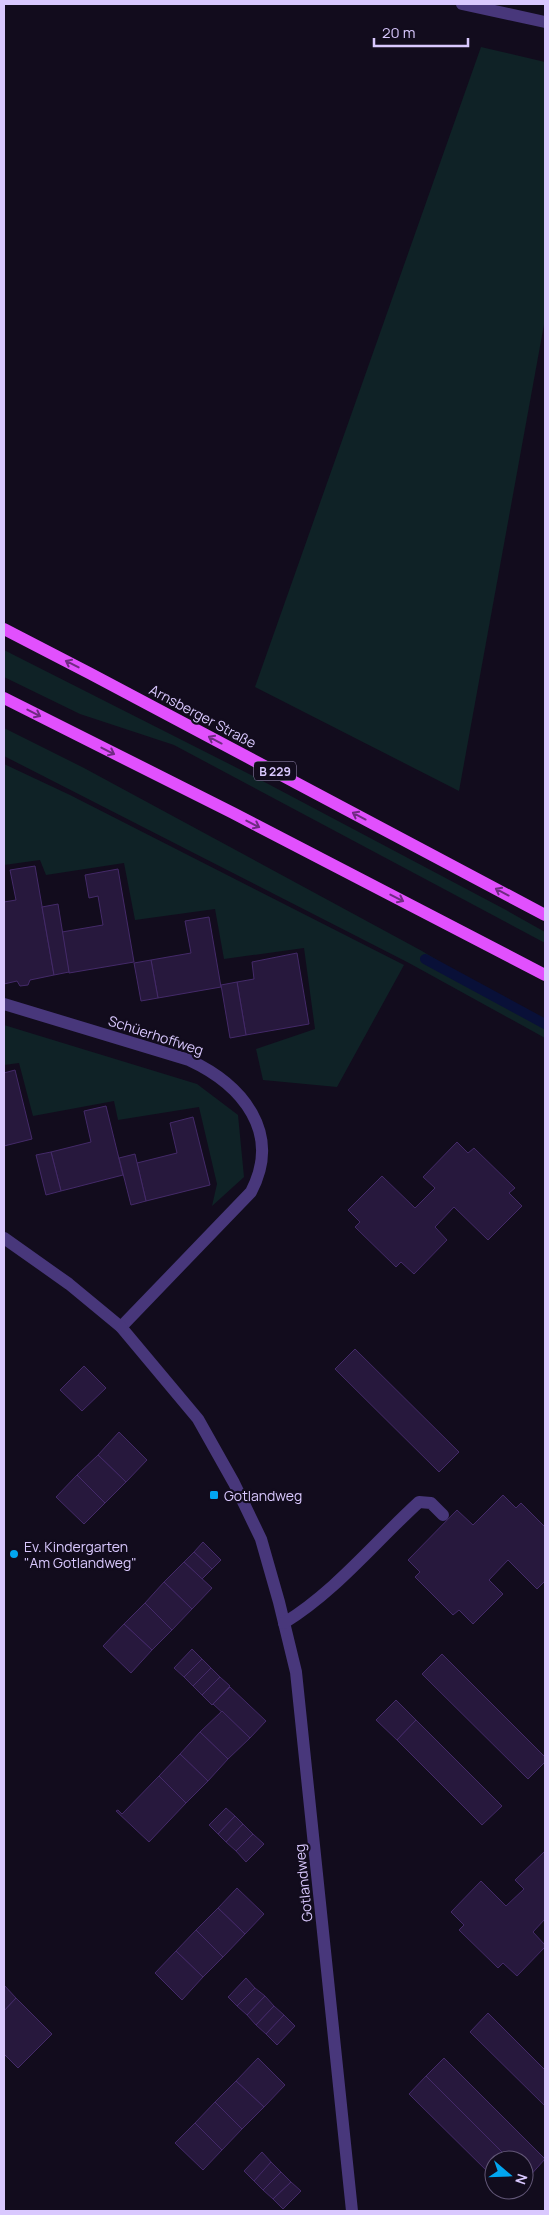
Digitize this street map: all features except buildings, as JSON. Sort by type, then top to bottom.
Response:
[{"type":"main road","name":"Arnsberger Straße","points":[[4,629],[545,915]]},
{"type":"main road","points":[[4,698],[233,813],[545,975]]},
{"type":"street","points":[[462,4],[545,22]]},
{"type":"street","name":"Schüerhoffweg","points":[[4,1004],[190,1060],[206,1068],[232,1086],[254,1115],[260,1132],[262,1150],[258,1178],[251,1192],[121,1327]]},
{"type":"street","name":"Gotlandweg","points":[[4,1238],[69,1284],[121,1327],[198,1419],[234,1483],[261,1539],[296,1672],[352,2211]]},
{"type":"street","points":[[284,1623],[328,1592],[419,1502],[431,1503],[443,1515]]},
{"type":"green space","points":[[481,47],[545,62],[545,319],[459,791],[255,687]]},
{"type":"green space","points":[[4,650],[255,777],[506,910],[545,932],[545,943],[174,745],[80,714],[4,677]]},
{"type":"green space","points":[[4,728],[84,768],[422,951],[545,1026],[545,1038],[409,963],[4,756]]},
{"type":"green space","points":[[4,764],[70,795],[404,965],[337,1087],[263,1080],[256,1049],[315,1029],[304,948],[224,959],[215,909],[135,920],[124,863],[46,875],[40,860],[4,865]]},
{"type":"green space","points":[[4,1025],[197,1084],[238,1115],[244,1177],[212,1206],[217,1184],[199,1107],[118,1120],[114,1101],[33,1116],[19,1063],[4,1065]]},
{"type":"waterway","points":[[425,959],[545,1024]]},
{"type":"place","name":"Gotlandweg","points":[[214,1495]]},
{"type":"place","name":"Ev. Kindergarten \"Am Gotlandweg\"","points":[[14,1554]]}]
